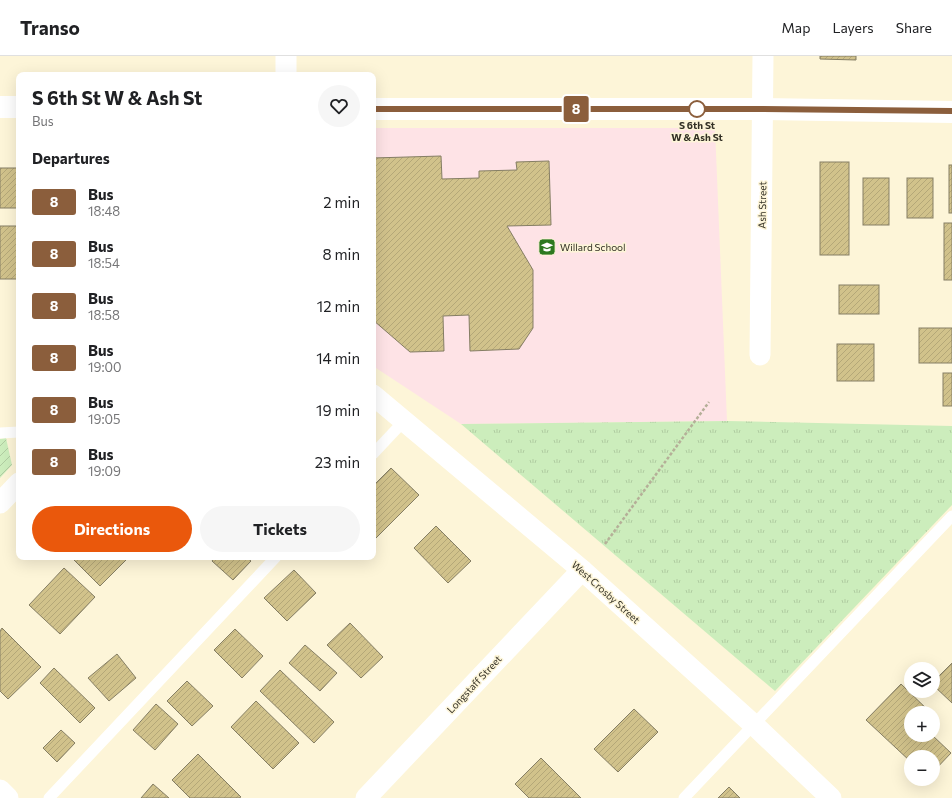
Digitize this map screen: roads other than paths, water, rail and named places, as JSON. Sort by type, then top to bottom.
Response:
[{"type":"street","points":[[286,56],[286,72]]},
{"type":"street","name":"Ash Street","points":[[760,355],[763,56]]},
{"type":"street","points":[[0,107],[16,107]]},
{"type":"street","points":[[376,109],[763,109],[952,112]]},
{"type":"street","name":"West Crosby Street","points":[[376,398],[582,570],[754,725],[831,798]]},
{"type":"street","points":[[0,503],[16,486]]},
{"type":"street","name":"Longstaff Street","points":[[366,798],[582,570]]},
{"type":"street","points":[[0,790],[8,798]]},
{"type":"lane","points":[[376,451],[404,421]]},
{"type":"lane","points":[[0,433],[16,432]]},
{"type":"lane","points":[[684,798],[952,516]]},
{"type":"lane","points":[[49,798],[273,560]]},
{"type":"place","name":"S 6th St W & Ash St","points":[[697,109]]},
{"type":"place","name":"Willard School","points":[[547,247]]}]
